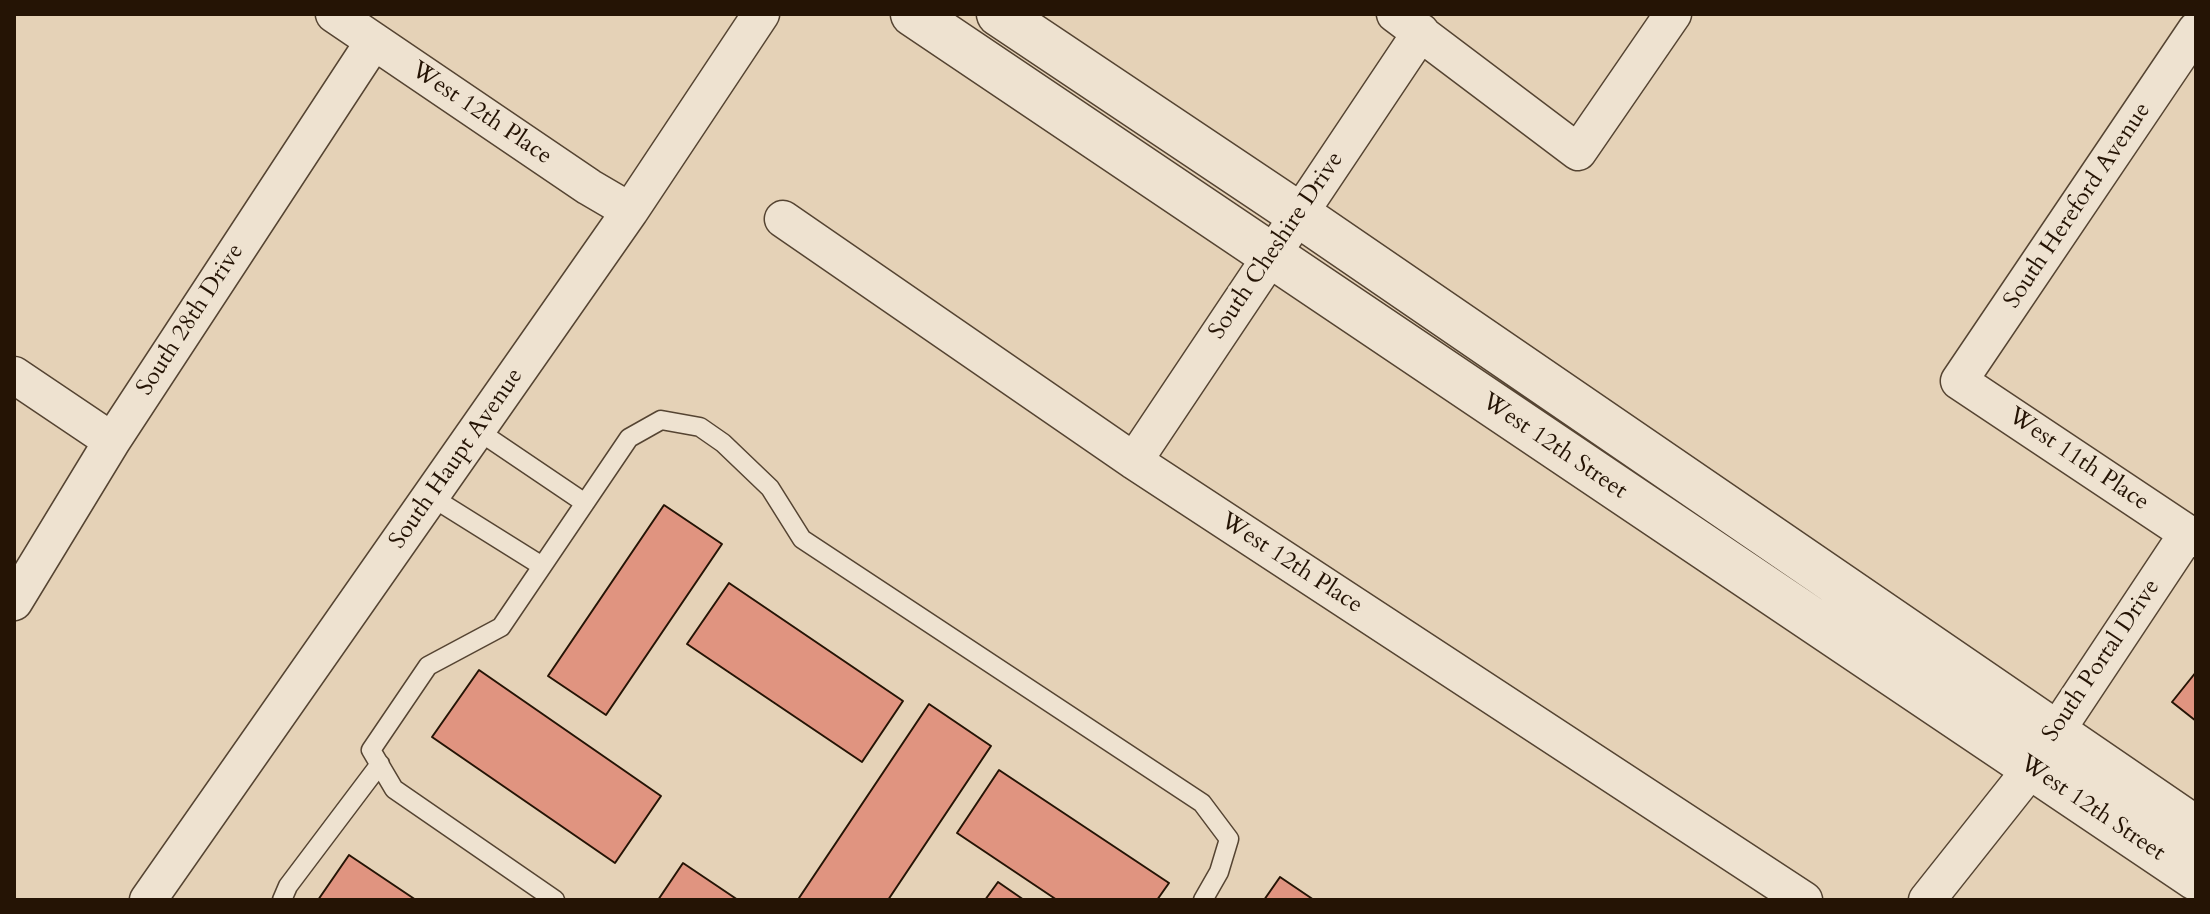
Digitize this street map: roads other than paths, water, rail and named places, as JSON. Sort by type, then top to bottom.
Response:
[{"type":"street","name":"West 12th Place","points":[[334,14],[589,187],[630,211]]},
{"type":"street","name":"South Haupt Avenue","points":[[148,900],[630,211],[761,14]]},
{"type":"street","name":"West 12th Street","points":[[913,14],[2196,878]]},
{"type":"street","name":"West 12th Street","points":[[999,14],[1298,214],[2196,829]]},
{"type":"street","points":[[1408,23],[1578,152],[1673,14]]},
{"type":"street","name":"South Cheshire Drive","points":[[1134,461],[1298,214],[1408,23]]},
{"type":"street","name":"South Hereford Avenue","points":[[1959,381],[2196,30]]},
{"type":"street","name":"South 28th Drive","points":[[14,602],[112,441],[374,41]]},
{"type":"street","name":"West 12th Place","points":[[783,219],[1134,461],[1804,900]]},
{"type":"street","points":[[14,375],[112,441]]},
{"type":"street","name":"West 11th Place","points":[[1959,381],[2192,536]]},
{"type":"street","name":"South Portal Drive","points":[[1927,900],[2031,769],[2053,732],[2192,536]]},
{"type":"lane","points":[[555,900],[394,789],[371,750],[428,666],[501,627],[629,438],[661,420],[700,427],[723,443],[770,488],[802,539],[1202,803],[1229,839],[1219,872],[1203,900]]},
{"type":"lane","points":[[477,430],[585,503]]},
{"type":"lane","points":[[430,496],[542,566]]},
{"type":"lane","points":[[282,900],[288,886],[380,764]]}]
